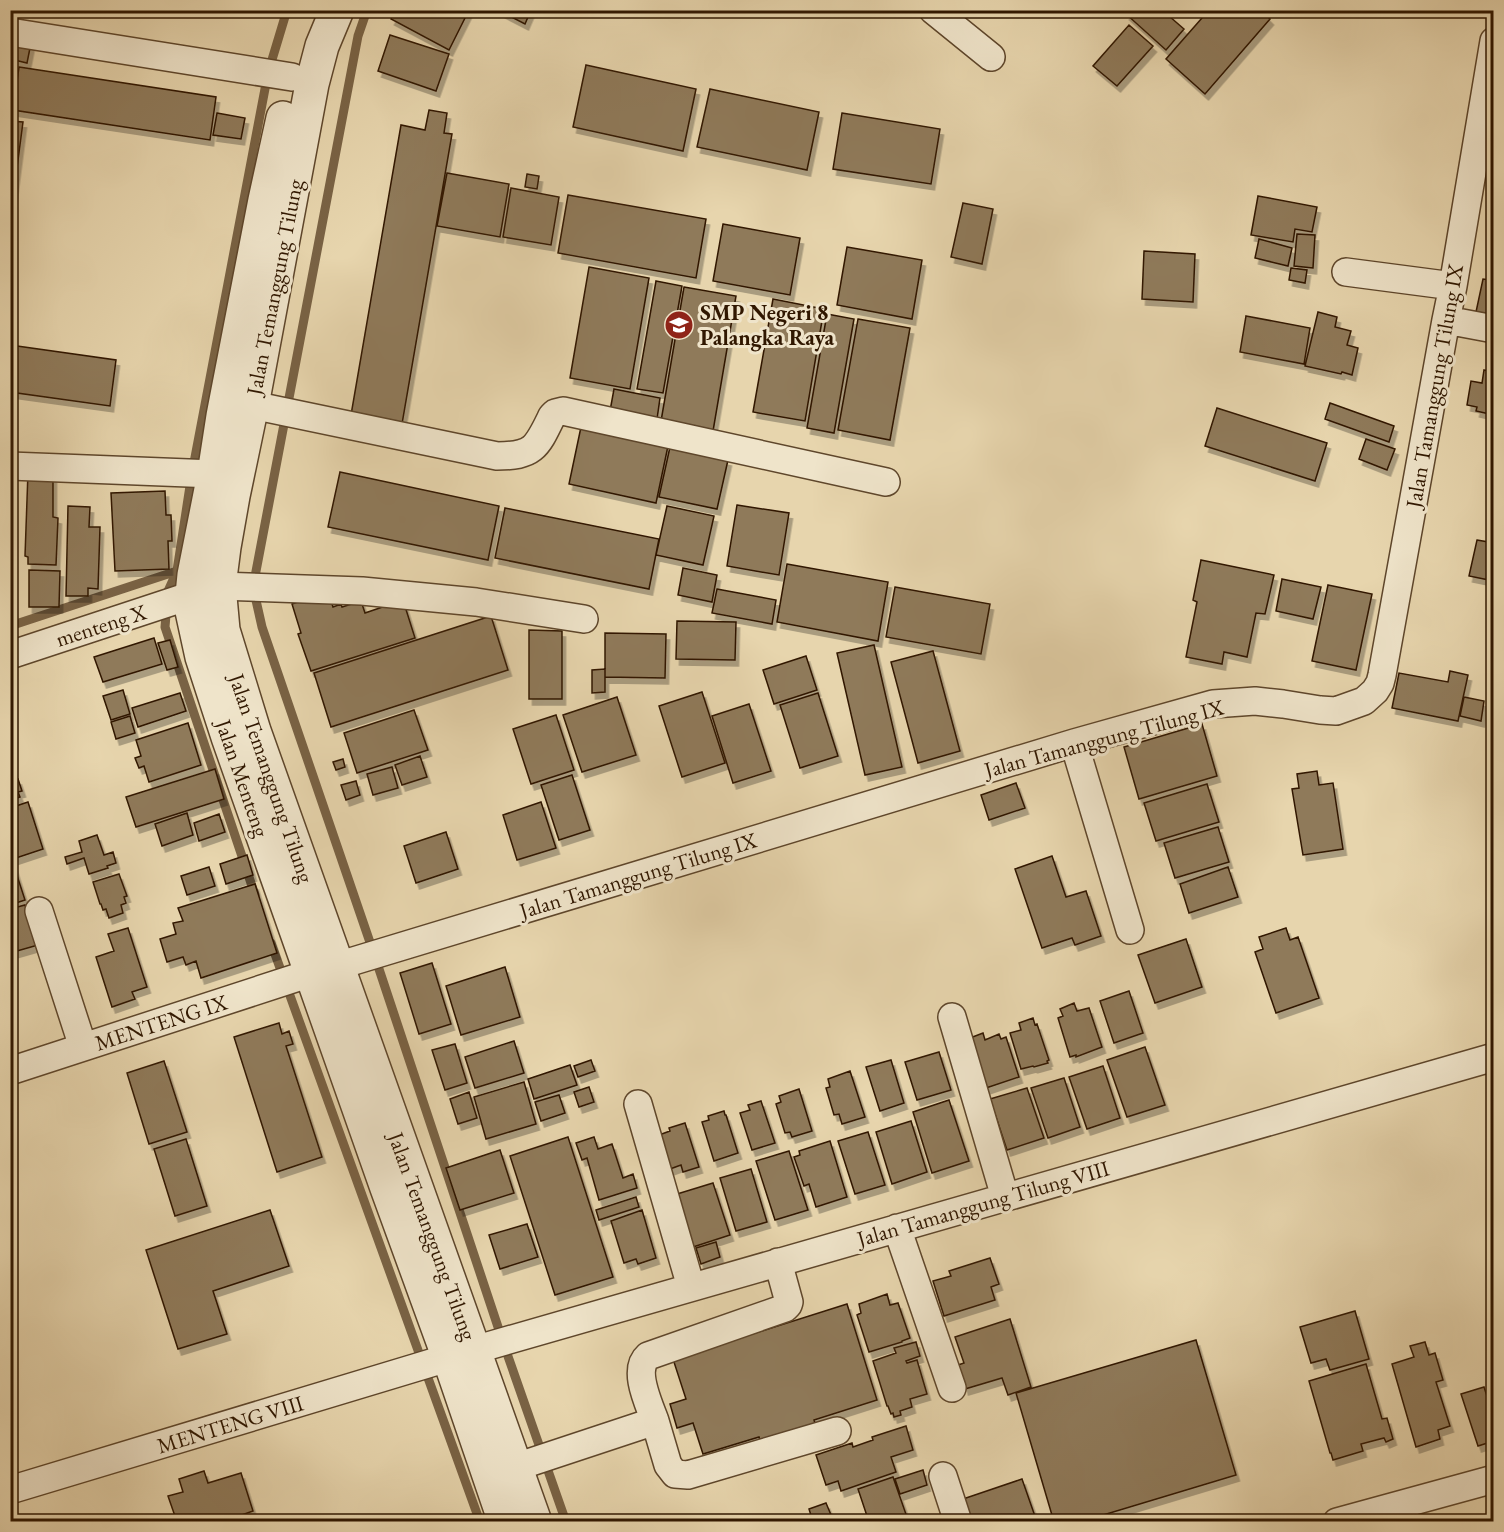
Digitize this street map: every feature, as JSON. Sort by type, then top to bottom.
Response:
[{"type":"street","points":[[312,10],[300,43],[261,223],[194,575],[205,591],[362,591],[476,602],[584,619]]},
{"type":"street","name":"Jalan Temanggung Tilung","points":[[337,10],[322,46],[312,84],[224,547],[205,591],[223,630],[324,970],[462,1354],[516,1467],[534,1521]]},
{"type":"street","points":[[933,10],[991,57]]},
{"type":"street","points":[[10,32],[292,77]]},
{"type":"street","name":"Jalan Tamanggung Tilung IX","points":[[324,970],[1074,743],[1213,704],[1255,701],[1336,711],[1364,701],[1376,692],[1383,675],[1453,286],[1494,41]]},
{"type":"street","points":[[1346,272],[1453,286]]},
{"type":"street","points":[[1446,320],[1494,329]]},
{"type":"street","points":[[252,405],[497,456],[530,451],[540,441],[552,416],[563,411],[886,482]]},
{"type":"street","points":[[10,466],[214,474]]},
{"type":"street","name":"menteng X","points":[[10,655],[205,591]]},
{"type":"street","points":[[1074,743],[1130,930]]},
{"type":"street","points":[[39,911],[83,1047]]},
{"type":"street","name":"MENTENG IX","points":[[10,1071],[324,970]]},
{"type":"street","points":[[952,1017],[1005,1197]]},
{"type":"street","name":"Jalan Tamanggung Tilung VIII","points":[[462,1354],[1494,1057]]},
{"type":"street","points":[[638,1104],[692,1287]]},
{"type":"street","points":[[897,1228],[952,1388]]},
{"type":"street","points":[[778,1262],[789,1302],[785,1308],[648,1356],[642,1363],[641,1377],[668,1465],[675,1474],[688,1475],[837,1431]]},
{"type":"street","points":[[462,1354],[505,1521]]},
{"type":"street","name":"MENTENG VIII","points":[[10,1490],[462,1354]]},
{"type":"street","points":[[516,1467],[655,1421]]},
{"type":"street","points":[[943,1476],[958,1521]]},
{"type":"street","points":[[1337,1521],[1494,1479]]},
{"type":"building","points":[[396,10],[469,10],[449,50],[391,19]]},
{"type":"building","points":[[498,10],[531,10],[525,24]]},
{"type":"building","points":[[1129,10],[1162,10],[1184,29],[1166,50],[1126,14]]},
{"type":"building","points":[[1209,10],[1261,10],[1270,19],[1205,94],[1166,59]]},
{"type":"building","points":[[1129,25],[1153,46],[1117,86],[1093,66]]},
{"type":"building","points":[[390,35],[449,54],[436,91],[378,71]]},
{"type":"building","points":[[10,38],[31,43],[27,63],[10,59]]},
{"type":"building","points":[[586,65],[696,89],[683,151],[573,127]]},
{"type":"building","points":[[19,67],[216,97],[210,140],[13,110]]},
{"type":"building","points":[[710,89],[819,112],[807,170],[697,147]]},
{"type":"building","points":[[429,110],[447,113],[444,133],[452,134],[402,424],[351,415],[401,125],[425,130]]},
{"type":"building","points":[[217,113],[245,118],[241,139],[213,135]]},
{"type":"building","points":[[842,113],[940,129],[931,184],[833,169]]},
{"type":"building","points":[[10,121],[23,122],[10,221]]},
{"type":"building","points":[[447,173],[509,184],[500,237],[437,226]]},
{"type":"building","points":[[527,174],[539,176],[537,189],[525,187]]},
{"type":"building","points":[[511,188],[559,197],[551,245],[503,237]]},
{"type":"building","points":[[568,195],[706,219],[696,278],[558,253]]},
{"type":"building","points":[[1258,196],[1317,207],[1312,232],[1295,229],[1293,242],[1251,235]]},
{"type":"building","points":[[963,203],[993,209],[982,264],[951,257]]},
{"type":"building","points":[[723,224],[800,238],[790,295],[713,281]]},
{"type":"building","points":[[1297,234],[1315,235],[1313,268],[1294,266]]},
{"type":"building","points":[[1259,239],[1292,248],[1288,266],[1255,258]]},
{"type":"building","points":[[847,247],[922,260],[912,319],[837,305]]},
{"type":"building","points":[[1144,251],[1195,254],[1193,302],[1142,299]]},
{"type":"building","points":[[589,267],[649,278],[630,389],[570,378]]},
{"type":"building","points":[[1291,268],[1307,270],[1305,283],[1289,280]]},
{"type":"building","points":[[1493,273],[1494,316],[1476,312],[1483,279],[1491,280]]},
{"type":"building","points":[[656,281],[682,286],[663,393],[637,389]]},
{"type":"building","points":[[684,287],[736,296],[712,437],[660,427]]},
{"type":"building","points":[[773,299],[824,309],[805,421],[753,412]]},
{"type":"building","points":[[1318,312],[1337,317],[1335,327],[1351,331],[1347,345],[1358,348],[1352,375],[1305,366]]},
{"type":"building","points":[[827,314],[854,319],[834,433],[807,428]]},
{"type":"building","points":[[1246,316],[1310,328],[1304,364],[1240,352]]},
{"type":"building","points":[[858,319],[910,328],[890,440],[838,430]]},
{"type":"building","points":[[10,345],[116,360],[110,406],[10,392]]},
{"type":"building","points":[[1484,370],[1494,372],[1494,415],[1476,411],[1477,407],[1467,405],[1471,381],[1482,383]]},
{"type":"building","points":[[614,389],[660,398],[657,419],[610,411]]},
{"type":"building","points":[[1330,403],[1394,426],[1389,442],[1325,419]]},
{"type":"building","points":[[1217,408],[1327,443],[1315,481],[1205,446]]},
{"type":"building","points":[[581,427],[668,446],[656,503],[569,484]]},
{"type":"building","points":[[1366,439],[1395,449],[1387,470],[1359,459]]},
{"type":"building","points":[[670,447],[728,460],[717,509],[659,497]]},
{"type":"building","points":[[28,472],[53,472],[53,517],[58,518],[56,565],[28,564],[28,557],[25,556]]},
{"type":"building","points":[[340,472],[499,506],[488,560],[328,527]]},
{"type":"building","points":[[165,491],[166,515],[171,515],[172,541],[168,541],[169,569],[115,571],[111,493]]},
{"type":"building","points":[[10,495],[13,495],[13,528],[10,528]]},
{"type":"building","points":[[737,505],[789,513],[779,575],[727,566]]},
{"type":"building","points":[[68,506],[90,507],[89,527],[100,527],[98,589],[88,588],[88,596],[66,596]]},
{"type":"building","points":[[667,506],[714,516],[703,565],[656,555]]},
{"type":"building","points":[[505,508],[659,539],[649,589],[495,558]]},
{"type":"building","points":[[1477,540],[1494,543],[1494,581],[1469,576]]},
{"type":"building","points":[[1201,560],[1274,575],[1265,614],[1256,613],[1247,657],[1224,652],[1222,664],[1186,657],[1197,602],[1193,600]]},
{"type":"building","points":[[787,564],[888,582],[878,641],[777,622]]},
{"type":"building","points":[[683,568],[717,575],[712,602],[678,595]]},
{"type":"building","points":[[29,570],[60,571],[59,607],[29,607]]},
{"type":"building","points":[[1282,579],[1321,587],[1313,619],[1276,611]]},
{"type":"building","points":[[1328,585],[1372,594],[1356,670],[1312,661]]},
{"type":"building","points":[[895,587],[990,604],[981,654],[886,637]]},
{"type":"building","points":[[717,589],[776,600],[772,624],[712,613]]},
{"type":"building","points":[[328,592],[333,607],[341,604],[342,607],[361,601],[365,613],[403,600],[415,638],[311,671],[298,634],[301,633],[292,604]]},
{"type":"building","points":[[491,616],[508,670],[331,727],[314,673]]},
{"type":"building","points":[[677,621],[736,622],[735,660],[676,659]]},
{"type":"building","points":[[529,630],[562,631],[562,699],[529,699]]},
{"type":"building","points":[[605,633],[666,634],[665,678],[605,677]]},
{"type":"building","points":[[154,638],[162,664],[103,682],[94,657]]},
{"type":"building","points":[[170,640],[178,667],[167,670],[158,643]]},
{"type":"building","points":[[874,645],[902,767],[865,775],[837,653]]},
{"type":"building","points":[[933,651],[960,751],[918,763],[891,662]]},
{"type":"building","points":[[806,656],[817,690],[774,704],[763,670]]},
{"type":"building","points":[[605,669],[605,692],[592,693],[592,670]]},
{"type":"building","points":[[1450,671],[1468,675],[1458,721],[1392,708],[1399,673],[1448,682]]},
{"type":"building","points":[[123,690],[130,714],[111,720],[103,696]]},
{"type":"building","points":[[702,692],[725,763],[682,777],[659,706]]},
{"type":"building","points":[[180,693],[186,711],[138,727],[132,708]]},
{"type":"building","points":[[818,693],[838,756],[800,768],[780,705]]},
{"type":"building","points":[[617,697],[636,755],[582,772],[563,715]]},
{"type":"building","points":[[1464,697],[1484,701],[1481,721],[1460,716]]},
{"type":"building","points":[[749,704],[771,771],[733,783],[712,716]]},
{"type":"building","points":[[414,710],[428,750],[357,773],[344,733]]},
{"type":"building","points":[[556,715],[574,770],[531,784],[513,729]]},
{"type":"building","points":[[130,716],[135,733],[116,739],[111,722]]},
{"type":"building","points":[[188,723],[201,765],[149,782],[144,766],[139,768],[135,758],[141,756],[136,740]]},
{"type":"building","points":[[1202,724],[1217,776],[1139,799],[1124,747]]},
{"type":"building","points":[[420,756],[427,777],[402,785],[395,765]]},
{"type":"building","points":[[343,759],[345,767],[336,770],[333,762]]},
{"type":"building","points":[[392,767],[398,788],[373,795],[367,774]]},
{"type":"building","points":[[215,769],[224,799],[136,827],[126,797]]},
{"type":"building","points":[[10,770],[14,780],[18,779],[22,791],[18,792],[20,797],[10,800]]},
{"type":"building","points":[[1317,771],[1319,785],[1333,783],[1343,849],[1303,855],[1292,789],[1299,788],[1297,774]]},
{"type":"building","points":[[572,775],[590,830],[559,840],[541,785]]},
{"type":"building","points":[[356,781],[360,795],[346,800],[341,785]]},
{"type":"building","points":[[1016,783],[1025,808],[989,820],[981,795]]},
{"type":"building","points":[[1207,784],[1219,822],[1156,841],[1144,803]]},
{"type":"building","points":[[28,802],[43,849],[10,860],[10,808]]},
{"type":"building","points":[[541,802],[556,848],[517,860],[503,815]]},
{"type":"building","points":[[187,813],[193,835],[162,846],[155,824]]},
{"type":"building","points":[[219,814],[225,832],[199,841],[194,823]]},
{"type":"building","points":[[1218,827],[1229,862],[1175,878],[1164,843]]},
{"type":"building","points":[[446,832],[458,869],[416,883],[404,846]]},
{"type":"building","points":[[97,835],[104,855],[113,852],[116,863],[89,874],[84,858],[67,864],[65,857],[82,852],[79,841]]},
{"type":"building","points":[[247,855],[253,875],[226,884],[220,864]]},
{"type":"building","points":[[1052,856],[1066,897],[1086,891],[1101,936],[1075,945],[1072,938],[1042,948],[1015,869]]},
{"type":"building","points":[[13,863],[25,900],[10,905],[10,864]]},
{"type":"building","points":[[209,867],[215,886],[187,895],[181,876]]},
{"type":"building","points":[[1228,867],[1238,897],[1189,913],[1180,884]]},
{"type":"building","points":[[119,874],[127,896],[124,897],[126,903],[121,905],[123,913],[109,918],[106,909],[103,910],[100,904],[93,882]]},
{"type":"building","points":[[255,884],[277,953],[201,978],[196,961],[186,965],[183,957],[167,962],[160,939],[176,934],[173,923],[183,921],[178,908]]},
{"type":"building","points":[[25,905],[38,945],[10,953],[10,909]]},
{"type":"building","points":[[128,928],[147,987],[132,992],[135,999],[112,1007],[96,957],[114,951],[108,934]]},
{"type":"building","points":[[1286,928],[1290,940],[1298,937],[1319,998],[1276,1013],[1255,952],[1263,949],[1259,937]]},
{"type":"building","points":[[1186,939],[1202,987],[1155,1003],[1138,955]]},
{"type":"building","points":[[432,963],[451,1024],[419,1034],[400,973]]},
{"type":"building","points":[[505,967],[520,1017],[461,1035],[446,986]]},
{"type":"building","points":[[1129,991],[1143,1033],[1114,1043],[1100,1001]]},
{"type":"building","points":[[1074,1003],[1077,1011],[1089,1008],[1102,1047],[1070,1057],[1058,1018],[1063,1016],[1060,1009]]},
{"type":"building","points":[[1033,1018],[1049,1060],[1048,1063],[1021,1069],[1010,1033],[1021,1030],[1019,1023]]},
{"type":"building","points":[[279,1023],[282,1034],[289,1031],[293,1044],[286,1046],[322,1157],[277,1172],[234,1037]]},
{"type":"building","points":[[983,1033],[985,1040],[999,1034],[1001,1039],[1006,1037],[1019,1077],[983,1089],[970,1038]]},
{"type":"building","points":[[514,1041],[524,1073],[475,1088],[465,1057]]},
{"type":"building","points":[[455,1044],[467,1083],[445,1090],[432,1050]]},
{"type":"building","points":[[1145,1047],[1165,1105],[1127,1117],[1107,1060]]},
{"type":"building","points":[[939,1052],[951,1090],[917,1100],[905,1062]]},
{"type":"building","points":[[591,1060],[595,1071],[578,1077],[574,1066]]},
{"type":"building","points":[[891,1060],[904,1103],[880,1111],[866,1067]]},
{"type":"building","points":[[164,1061],[187,1132],[149,1144],[127,1073]]},
{"type":"building","points":[[570,1065],[577,1085],[534,1099],[528,1079]]},
{"type":"building","points":[[1103,1066],[1120,1118],[1087,1129],[1069,1077]]},
{"type":"building","points":[[850,1071],[865,1117],[842,1124],[839,1114],[834,1115],[826,1088],[830,1087],[828,1079]]},
{"type":"building","points":[[1064,1078],[1080,1127],[1048,1138],[1031,1088]]},
{"type":"building","points":[[524,1082],[536,1124],[486,1139],[474,1097]]},
{"type":"building","points":[[589,1087],[594,1102],[579,1107],[574,1092]]},
{"type":"building","points":[[1027,1088],[1044,1138],[1007,1150],[990,1099]]},
{"type":"building","points":[[799,1089],[812,1131],[792,1137],[790,1132],[785,1133],[776,1104],[781,1102],[779,1096]]},
{"type":"building","points":[[469,1092],[477,1118],[458,1124],[450,1099]]},
{"type":"building","points":[[559,1095],[565,1113],[541,1121],[535,1102]]},
{"type":"building","points":[[949,1100],[969,1161],[932,1173],[913,1112]]},
{"type":"building","points":[[761,1101],[775,1143],[752,1150],[740,1113],[750,1110],[748,1105]]},
{"type":"building","points":[[724,1111],[738,1153],[714,1161],[702,1122],[709,1120],[708,1116]]},
{"type":"building","points":[[911,1121],[927,1172],[892,1184],[876,1132]]},
{"type":"building","points":[[685,1123],[699,1167],[683,1172],[681,1165],[670,1169],[659,1135],[670,1131],[669,1128]]},
{"type":"building","points":[[868,1132],[885,1185],[855,1194],[838,1141]]},
{"type":"building","points":[[568,1137],[613,1277],[555,1295],[510,1156]]},
{"type":"building","points":[[594,1137],[598,1149],[612,1144],[623,1178],[633,1174],[637,1188],[599,1200],[587,1158],[582,1160],[576,1143]]},
{"type":"building","points":[[186,1139],[207,1206],[175,1216],[154,1149]]},
{"type":"building","points":[[830,1141],[847,1197],[816,1207],[809,1184],[804,1186],[794,1157],[800,1155],[799,1151]]},
{"type":"building","points":[[500,1150],[514,1193],[460,1210],[446,1168]]},
{"type":"building","points":[[789,1151],[808,1210],[775,1220],[756,1161]]},
{"type":"building","points":[[751,1169],[767,1222],[736,1231],[720,1178]]},
{"type":"building","points":[[713,1183],[730,1235],[693,1247],[677,1194]]},
{"type":"building","points":[[636,1197],[639,1207],[599,1220],[596,1210]]},
{"type":"building","points":[[270,1210],[289,1266],[213,1291],[227,1334],[178,1349],[146,1250]]},
{"type":"building","points":[[642,1210],[656,1258],[638,1264],[636,1259],[624,1263],[611,1221]]},
{"type":"building","points":[[527,1224],[538,1257],[500,1269],[489,1235]]},
{"type":"building","points":[[716,1242],[720,1257],[701,1264],[696,1248]]},
{"type":"building","points":[[990,1258],[999,1284],[991,1287],[995,1300],[944,1316],[933,1281],[951,1276],[949,1271]]},
{"type":"building","points":[[887,1294],[890,1305],[898,1303],[910,1338],[869,1352],[857,1315],[861,1313],[859,1304]]},
{"type":"building","points":[[847,1304],[877,1400],[814,1420],[817,1430],[762,1447],[759,1437],[703,1454],[693,1423],[677,1428],[670,1404],[686,1399],[673,1359]]},
{"type":"building","points":[[1355,1311],[1369,1359],[1330,1370],[1326,1359],[1311,1363],[1300,1327]]},
{"type":"building","points":[[1010,1319],[1031,1387],[1008,1395],[1002,1378],[965,1389],[958,1365],[964,1363],[955,1337]]},
{"type":"building","points":[[1196,1340],[1236,1475],[1080,1522],[1054,1522],[1016,1393]]},
{"type":"building","points":[[916,1342],[920,1356],[906,1361],[907,1363],[917,1360],[927,1394],[910,1399],[912,1407],[900,1411],[901,1415],[894,1417],[887,1406],[873,1361],[896,1353],[894,1348]]},
{"type":"building","points":[[1425,1342],[1429,1355],[1435,1353],[1443,1380],[1436,1382],[1450,1426],[1438,1430],[1440,1439],[1416,1447],[1392,1364],[1414,1357],[1410,1346]]},
{"type":"building","points":[[1366,1364],[1382,1419],[1387,1418],[1393,1439],[1386,1442],[1384,1438],[1361,1444],[1363,1451],[1333,1460],[1309,1381]]},
{"type":"building","points":[[1484,1387],[1494,1418],[1494,1441],[1478,1446],[1461,1394]]},
{"type":"building","points":[[906,1426],[913,1450],[891,1457],[896,1472],[841,1491],[838,1481],[826,1485],[816,1455],[852,1443],[853,1447],[873,1440],[872,1437]]},
{"type":"building","points":[[923,1470],[927,1485],[900,1494],[895,1479]]},
{"type":"building","points":[[204,1471],[208,1483],[241,1473],[253,1511],[222,1522],[177,1522],[168,1496],[183,1492],[179,1479]]},
{"type":"building","points":[[893,1477],[908,1520],[869,1522],[858,1489]]},
{"type":"building","points":[[1022,1479],[1037,1522],[970,1522],[963,1499]]},
{"type":"building","points":[[826,1503],[834,1522],[813,1522],[809,1509]]},
{"type":"waterway","points":[[255,895],[165,627],[168,591],[177,571],[192,473],[268,73],[287,10]]},
{"type":"waterway","points":[[367,10],[358,36],[253,587],[262,627],[566,1522]]},
{"type":"waterway","points":[[10,626],[177,571]]},
{"type":"waterway","points":[[271,943],[480,1522]]},
{"type":"place","name":"SMP Negeri 8 Palangka Raya","points":[[679,325]]}]
